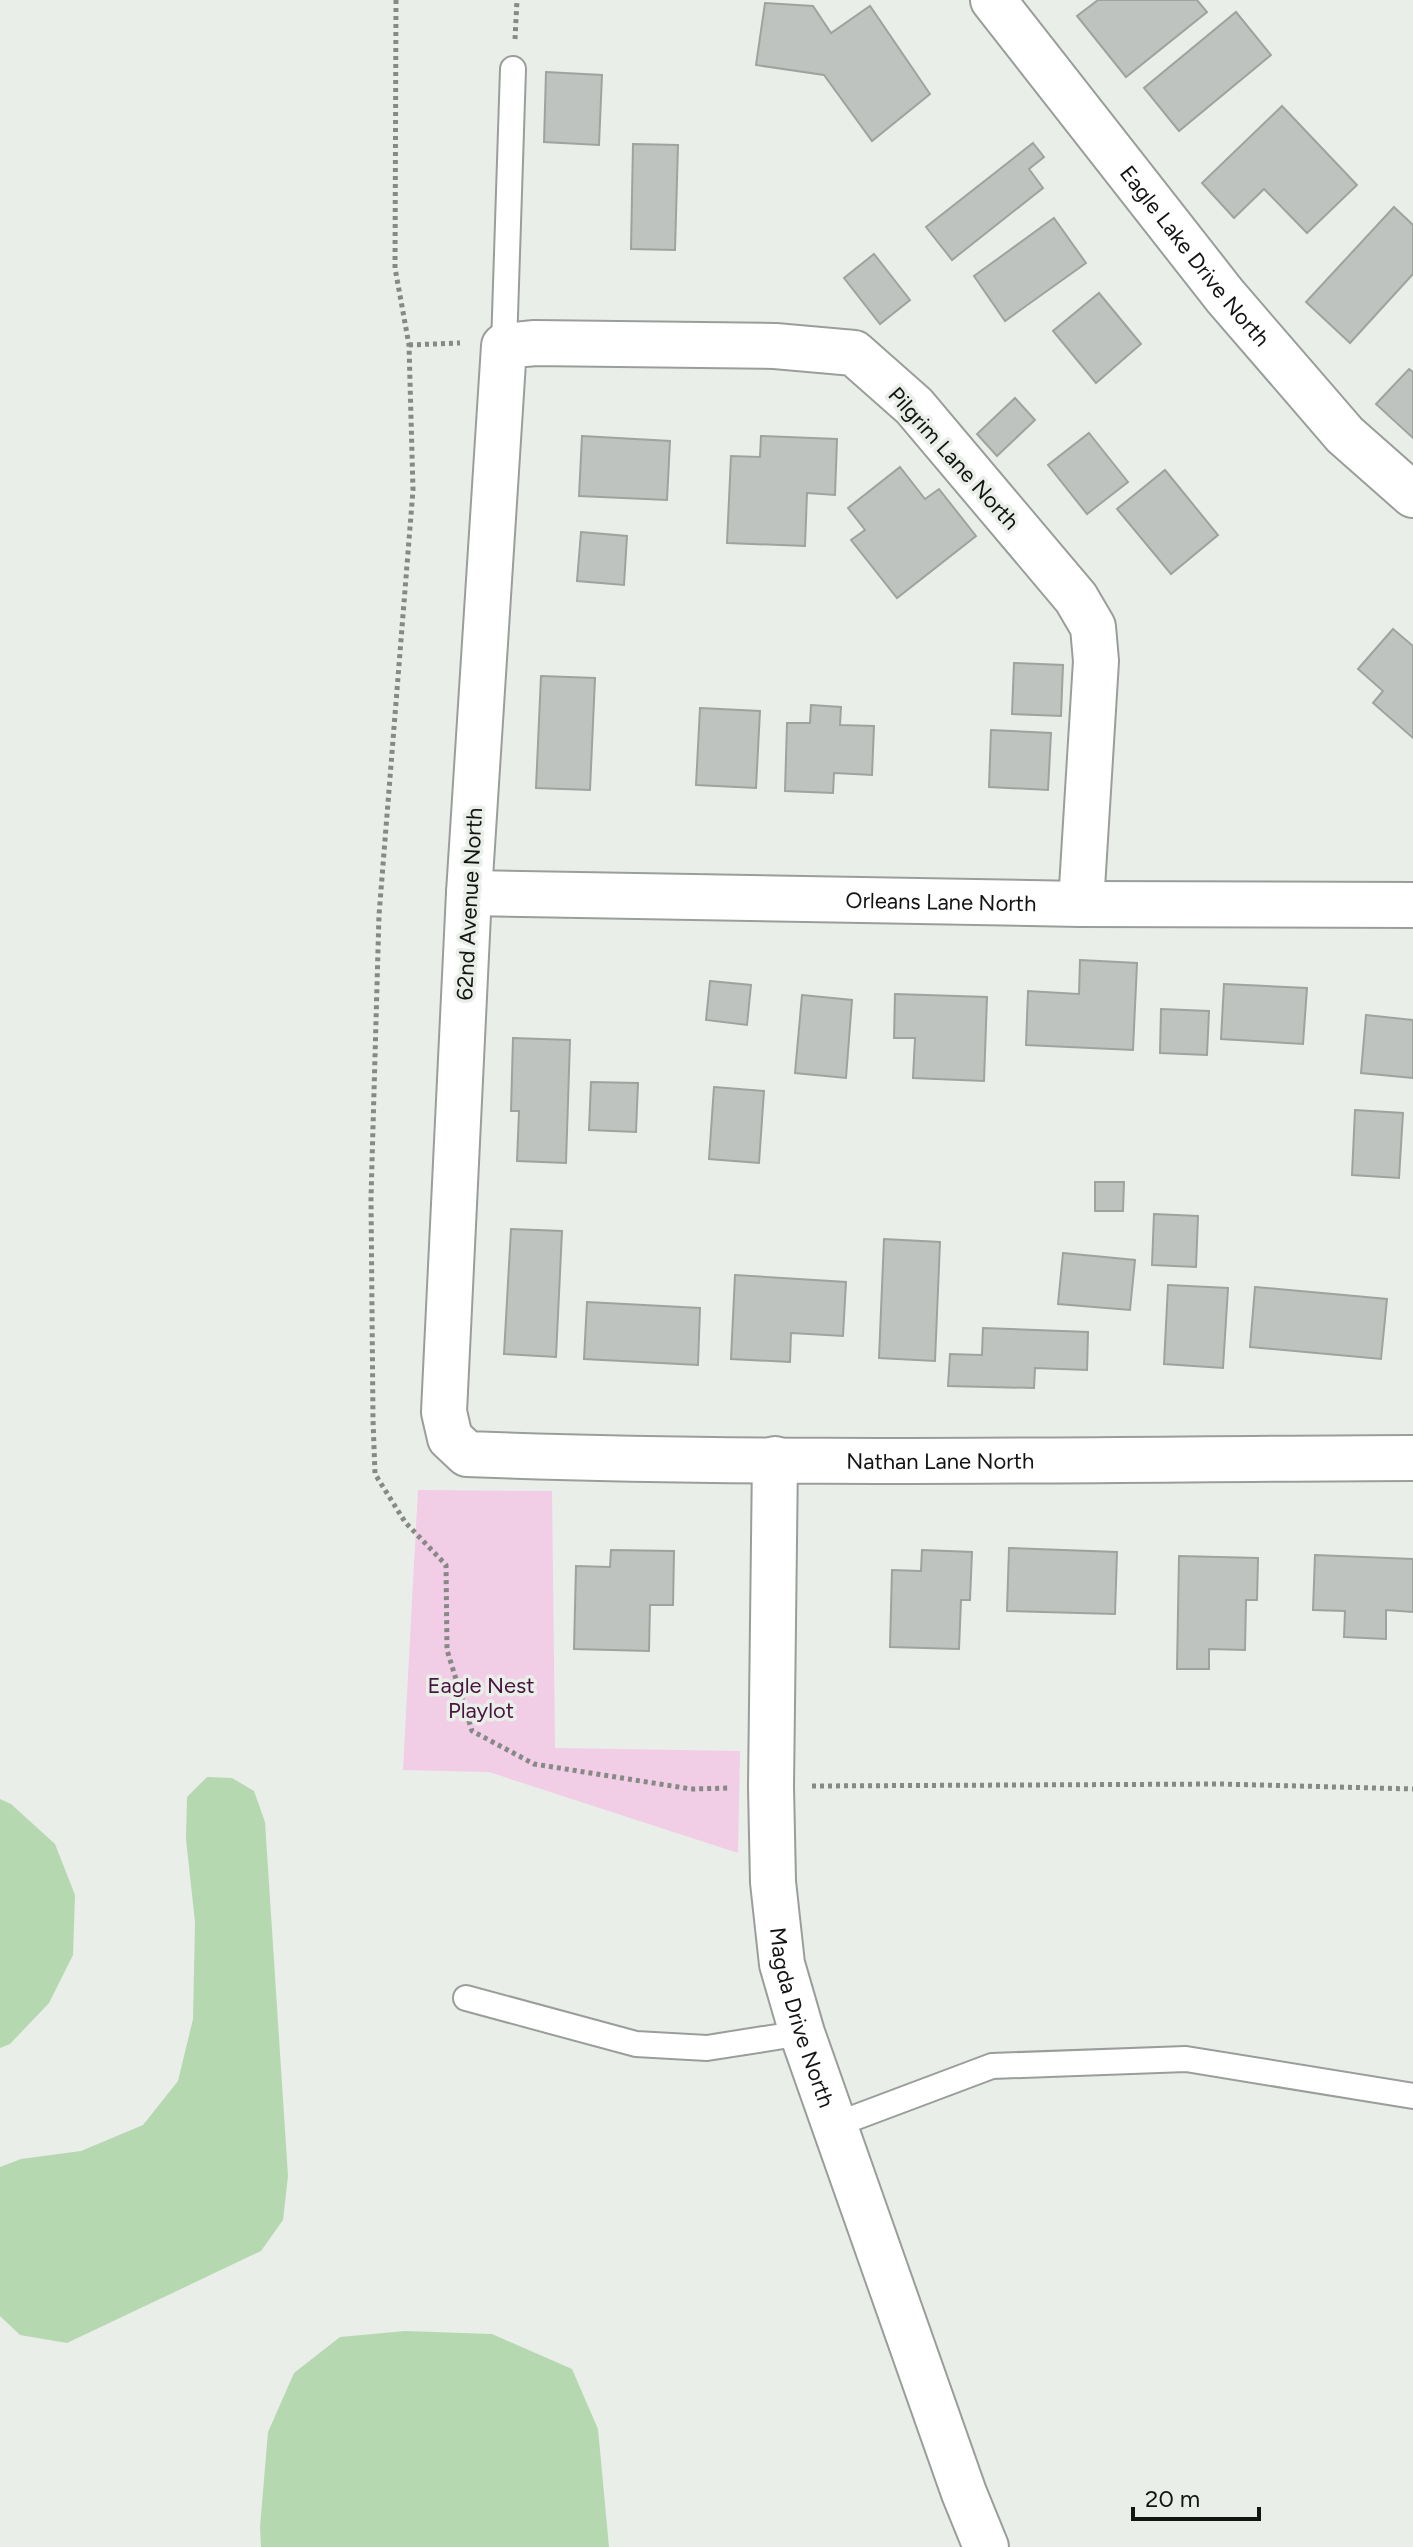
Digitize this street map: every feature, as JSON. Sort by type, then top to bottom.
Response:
[{"type":"street","name":"Eagle Lake Drive North","points":[[993,0],[1225,296],[1345,435],[1413,495]]},
{"type":"street","name":"Pilgrim Lane North","points":[[504,346],[535,343],[775,346],[854,353],[914,406],[1076,598],[1093,627],[1096,661],[1081,904]]},
{"type":"street","name":"62nd Avenue North","points":[[467,1454],[450,1438],[444,1412],[469,893],[504,346]]},
{"type":"street","name":"Orleans Lane North","points":[[469,893],[1081,904],[1413,905]]},
{"type":"street","name":"Nathan Lane North","points":[[467,1454],[775,1459],[1413,1458]]},
{"type":"street","name":"Magda Drive North","points":[[775,1459],[771,1787],[773,1882],[782,1964],[802,2033],[964,2493],[986,2547]]},
{"type":"lane","points":[[504,346],[513,69]]},
{"type":"lane","points":[[466,1998],[636,2044],[707,2048],[802,2033]]},
{"type":"lane","points":[[835,2125],[992,2066],[1186,2059],[1413,2096]]},
{"type":"path","points":[[396,0],[395,268],[409,345],[413,490],[379,915],[371,1198],[375,1474],[405,1522],[446,1565],[447,1650],[472,1731],[534,1764],[691,1789],[1221,1784],[1413,1789]]},
{"type":"path","points":[[409,345],[451,342],[504,346]]},
{"type":"green space","name":"Eagle Nest Playlot","points":[[418,1490],[552,1491],[555,1748],[740,1751],[738,1853],[489,1772],[403,1770]]},
{"type":"shaded area","points":[[207,1777],[232,1778],[254,1791],[265,1822],[288,2176],[283,2220],[261,2251],[67,2343],[20,2335],[0,2316],[0,2167],[21,2159],[81,2151],[143,2125],[178,2081],[193,2019],[195,1922],[186,1839],[187,1797]]},
{"type":"shaded area","points":[[0,1799],[11,1804],[55,1844],[75,1895],[73,1955],[49,2003],[10,2044],[0,2048]]},
{"type":"shaded area","points":[[405,2331],[492,2334],[572,2369],[598,2429],[609,2547],[261,2547],[268,2432],[294,2373],[340,2337]]},
{"type":"building","points":[[1098,0],[1197,0],[1207,12],[1126,77],[1077,16]]},
{"type":"building","points":[[765,3],[813,6],[831,33],[870,6],[930,94],[872,141],[824,75],[756,65]]},
{"type":"building","points":[[1236,12],[1271,55],[1179,131],[1144,88]]},
{"type":"building","points":[[546,72],[602,75],[599,145],[544,142]]},
{"type":"building","points":[[1282,106],[1357,185],[1307,233],[1264,189],[1234,218],[1202,183]]},
{"type":"building","points":[[1033,143],[1044,157],[1029,169],[1043,188],[952,260],[926,227]]},
{"type":"building","points":[[633,144],[678,145],[675,250],[631,249]]},
{"type":"building","points":[[1394,207],[1413,225],[1413,274],[1350,343],[1306,302]]},
{"type":"building","points":[[1054,218],[1086,263],[1005,321],[974,276]]},
{"type":"building","points":[[874,254],[910,300],[880,324],[844,278]]},
{"type":"building","points":[[1099,293],[1141,344],[1096,383],[1053,331]]},
{"type":"building","points":[[1409,369],[1413,372],[1413,438],[1376,404]]},
{"type":"building","points":[[1015,398],[1035,420],[997,456],[977,434]]},
{"type":"building","points":[[1089,433],[1128,482],[1087,514],[1048,465]]},
{"type":"building","points":[[582,436],[670,441],[667,500],[579,496]]},
{"type":"building","points":[[761,436],[837,439],[835,495],[807,493],[805,546],[727,543],[731,456],[760,457]]},
{"type":"building","points":[[900,467],[925,499],[939,489],[976,536],[897,598],[851,540],[865,530],[848,508]]},
{"type":"building","points":[[1165,470],[1218,535],[1171,574],[1117,509]]},
{"type":"building","points":[[581,532],[627,536],[624,585],[577,581]]},
{"type":"building","points":[[1393,629],[1413,646],[1413,738],[1373,703],[1383,691],[1358,669]]},
{"type":"building","points":[[1014,663],[1063,665],[1061,716],[1012,714]]},
{"type":"building","points":[[541,676],[595,678],[590,790],[536,788]]},
{"type":"building","points":[[811,705],[841,707],[840,725],[874,726],[872,775],[834,773],[833,793],[785,791],[787,723],[810,723]]},
{"type":"building","points":[[700,708],[760,711],[756,788],[696,785]]},
{"type":"building","points":[[991,730],[1051,733],[1048,790],[989,787]]},
{"type":"building","points":[[1080,960],[1137,963],[1133,1050],[1026,1045],[1028,991],[1079,994]]},
{"type":"building","points":[[710,981],[751,985],[747,1025],[706,1020]]},
{"type":"building","points":[[1224,984],[1307,988],[1303,1044],[1221,1039]]},
{"type":"building","points":[[895,994],[987,997],[984,1081],[913,1078],[915,1038],[894,1038]]},
{"type":"building","points":[[802,995],[852,1000],[846,1078],[795,1073]]},
{"type":"building","points":[[1161,1009],[1209,1011],[1207,1055],[1160,1053]]},
{"type":"building","points":[[1366,1015],[1413,1020],[1413,1078],[1361,1073]]},
{"type":"building","points":[[513,1038],[570,1040],[566,1163],[517,1161],[519,1111],[511,1111]]},
{"type":"building","points":[[591,1082],[638,1083],[636,1132],[589,1130]]},
{"type":"building","points":[[714,1087],[764,1091],[759,1163],[709,1159]]},
{"type":"building","points":[[1355,1110],[1403,1113],[1399,1178],[1352,1175]]},
{"type":"building","points":[[1095,1182],[1124,1182],[1123,1211],[1095,1211]]},
{"type":"building","points":[[1154,1214],[1198,1216],[1196,1267],[1152,1265]]},
{"type":"building","points":[[511,1229],[562,1231],[556,1357],[504,1354]]},
{"type":"building","points":[[884,1239],[940,1242],[935,1361],[879,1358]]},
{"type":"building","points":[[1063,1253],[1135,1260],[1130,1310],[1058,1304]]},
{"type":"building","points":[[735,1275],[846,1282],[843,1336],[791,1333],[790,1362],[731,1359]]},
{"type":"building","points":[[1168,1285],[1228,1288],[1223,1368],[1164,1364]]},
{"type":"building","points":[[1255,1287],[1387,1299],[1381,1359],[1250,1347]]},
{"type":"building","points":[[587,1302],[700,1308],[698,1365],[584,1359]]},
{"type":"building","points":[[983,1328],[1088,1332],[1087,1370],[1035,1368],[1034,1388],[948,1386],[950,1354],[982,1355]]},
{"type":"building","points":[[1009,1548],[1117,1552],[1115,1614],[1007,1611]]},
{"type":"building","points":[[611,1550],[674,1551],[673,1605],[650,1605],[649,1651],[574,1649],[576,1566],[610,1567]]},
{"type":"building","points":[[922,1550],[972,1552],[970,1600],[961,1600],[959,1649],[890,1647],[892,1570],[921,1571]]},
{"type":"building","points":[[1315,1555],[1413,1559],[1413,1612],[1386,1610],[1386,1639],[1344,1637],[1345,1611],[1313,1610]]},
{"type":"building","points":[[1179,1556],[1258,1558],[1257,1600],[1246,1600],[1245,1650],[1209,1649],[1209,1669],[1177,1669]]}]
